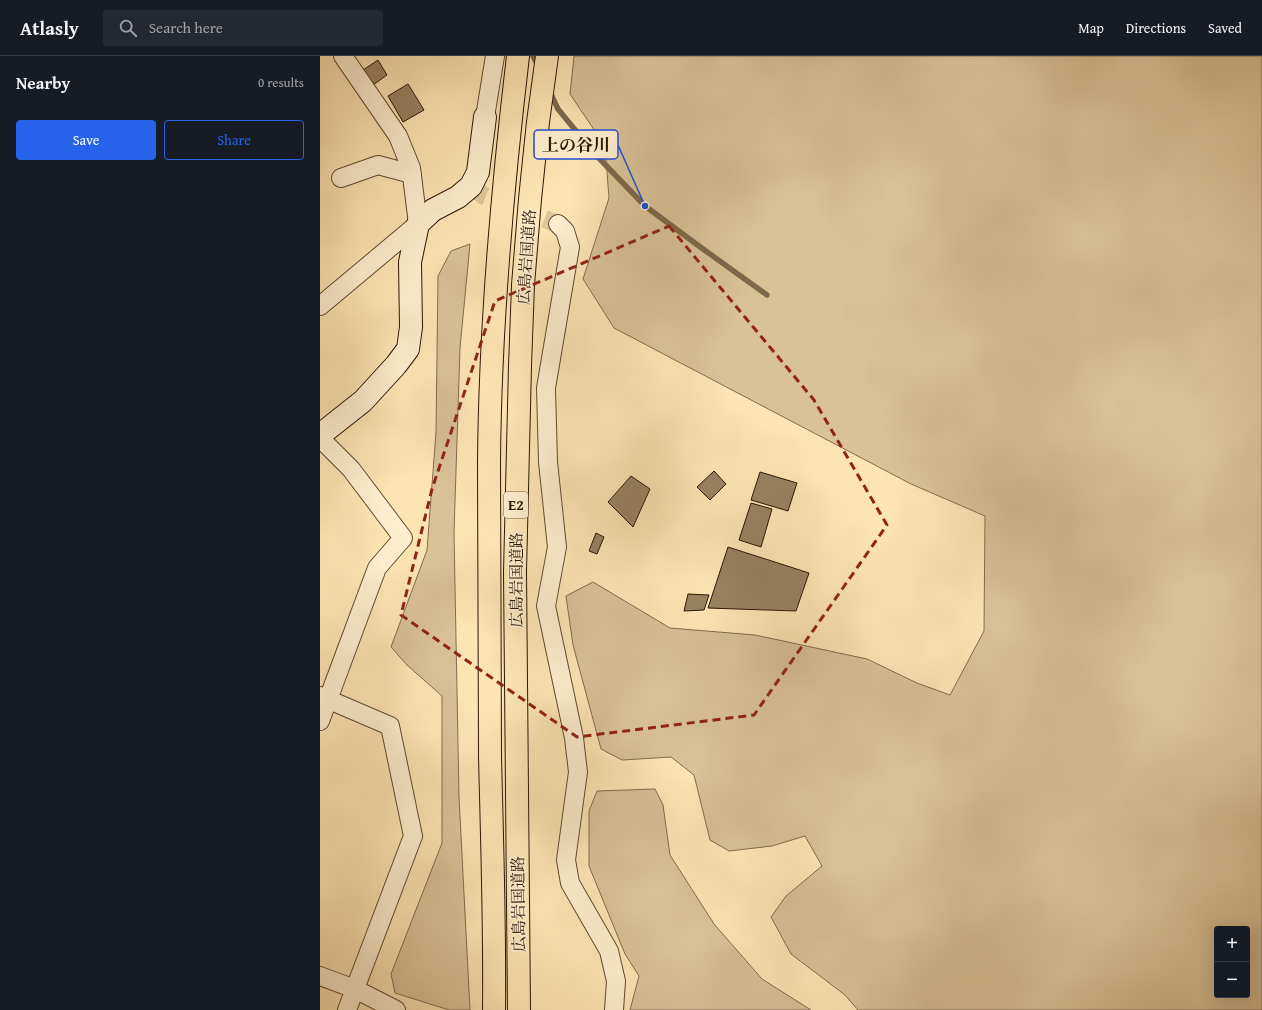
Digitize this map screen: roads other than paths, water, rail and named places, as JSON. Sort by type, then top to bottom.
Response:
[{"type":"highway","name":"広島岩国道路","points":[[494,1010],[495,951],[490,756],[489,462],[491,378],[502,195],[518,56]]},
{"type":"highway","name":"広島岩国道路","points":[[519,1010],[515,572],[520,366],[523,285],[530,199],[547,56]]},
{"type":"street","points":[[320,721],[324,698],[377,568],[403,538],[352,470],[320,437],[362,401],[396,365],[408,349],[411,327],[410,262],[418,224],[411,168],[398,136],[343,56]]},
{"type":"street","points":[[320,306],[433,210],[458,197],[471,186],[478,172],[495,56]]},
{"type":"street","points":[[341,178],[378,165],[412,174]]},
{"type":"street","points":[[558,224],[565,231],[570,247],[546,388],[548,462],[557,547],[546,606],[574,738],[578,772],[566,860],[570,883],[609,951],[616,981],[614,1010]]},
{"type":"street","points":[[324,698],[390,726],[413,836],[347,1010]]},
{"type":"street","points":[[320,976],[355,989],[396,1010]]},
{"type":"waterway","points":[[533,56],[538,66]]},
{"type":"waterway","points":[[549,90],[558,109],[594,153],[645,206],[767,295]]},
{"type":"tunnel","points":[[471,186],[484,196],[558,224]]},
{"type":"place","name":"上の谷川","points":[[645,206]]}]
